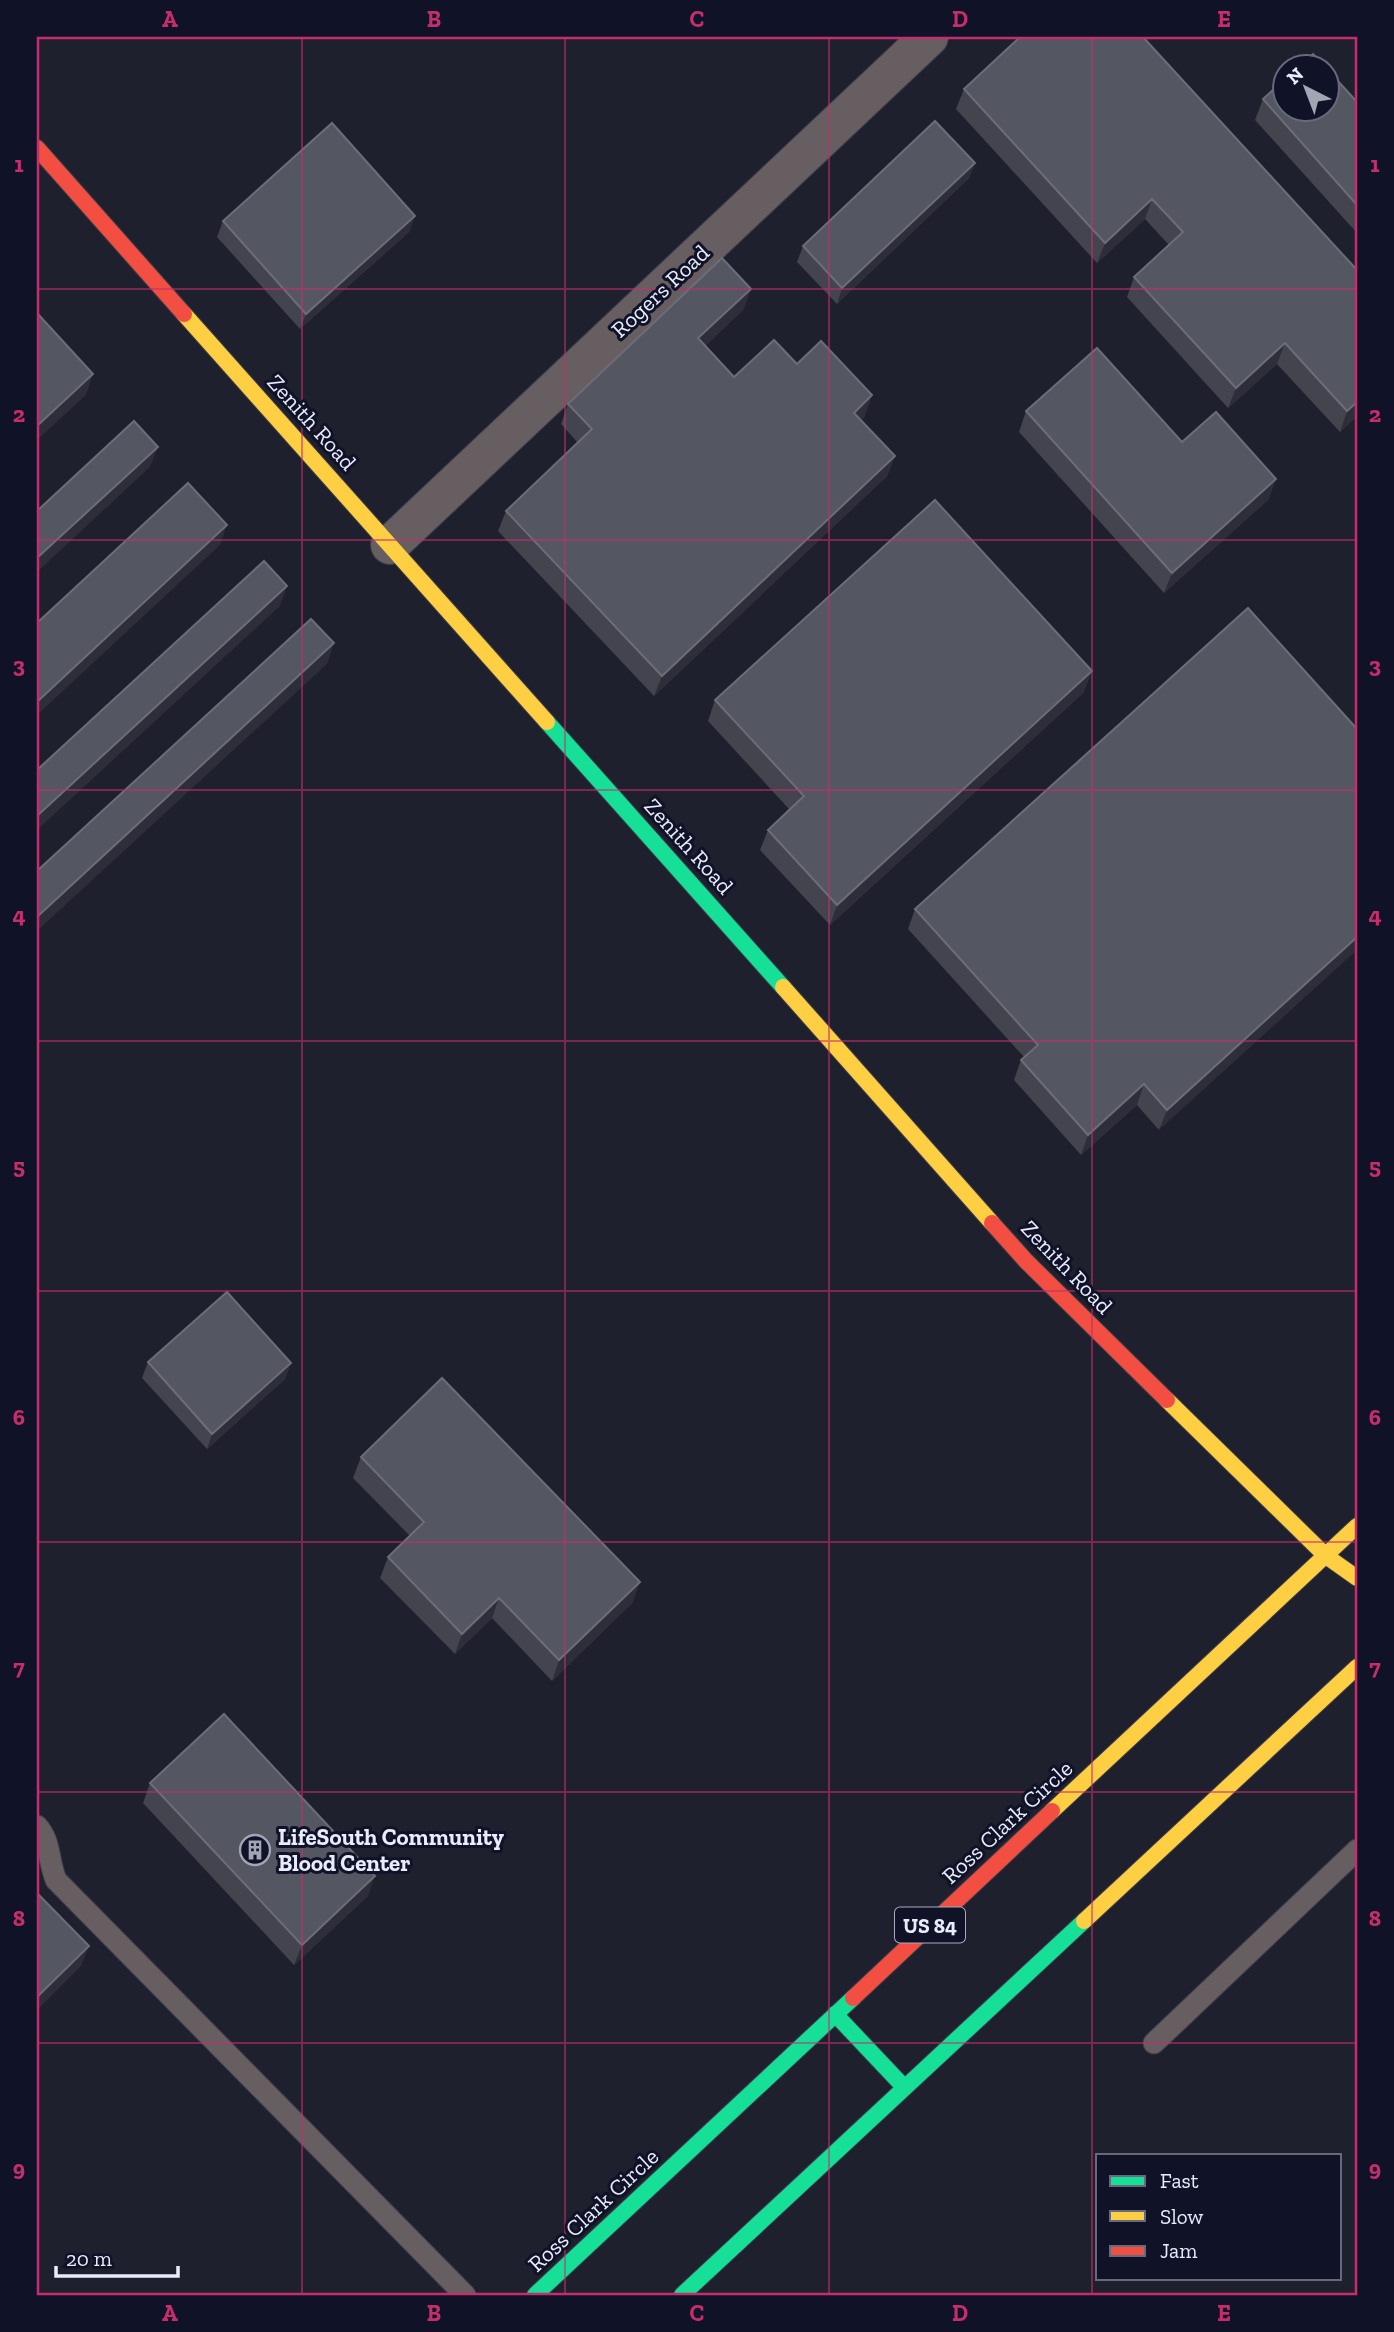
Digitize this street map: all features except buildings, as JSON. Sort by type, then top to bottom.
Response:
[{"type":"main road","name":"Zenith Road","points":[[37,148],[1026,1261],[1326,1556],[1357,1578]]},
{"type":"main road","name":"Ross Clark Circle","points":[[535,2295],[1357,1526]]},
{"type":"main road","points":[[682,2295],[1357,1667]]},
{"type":"main road","points":[[835,2014],[904,2087]]},
{"type":"street","name":"Rogers Road","points":[[390,545],[929,37]]},
{"type":"lane","points":[[37,1826],[46,1836],[56,1880],[465,2295]]},
{"type":"lane","points":[[1154,2043],[1357,1850]]},
{"type":"traffic: fast","points":[[547,722],[783,987]]},
{"type":"traffic: fast","points":[[682,2295],[1084,1921]]},
{"type":"traffic: fast","points":[[535,2295],[853,1998]]},
{"type":"traffic: fast","points":[[835,2014],[904,2087]]},
{"type":"traffic: slow","points":[[184,314],[547,722]]},
{"type":"traffic: slow","points":[[783,987],[992,1223]]},
{"type":"traffic: slow","points":[[1167,1400],[1326,1556]]},
{"type":"traffic: slow","points":[[1052,1811],[1357,1526]]},
{"type":"traffic: slow","points":[[1326,1556],[1357,1578]]},
{"type":"traffic: slow","points":[[1084,1921],[1357,1667]]},
{"type":"traffic: jam","points":[[37,148],[184,314]]},
{"type":"traffic: jam","points":[[992,1223],[1026,1261],[1167,1400]]},
{"type":"traffic: jam","points":[[853,1998],[1052,1811]]},
{"type":"place","name":"LifeSouth Community Blood Center","points":[[255,1850]]}]
